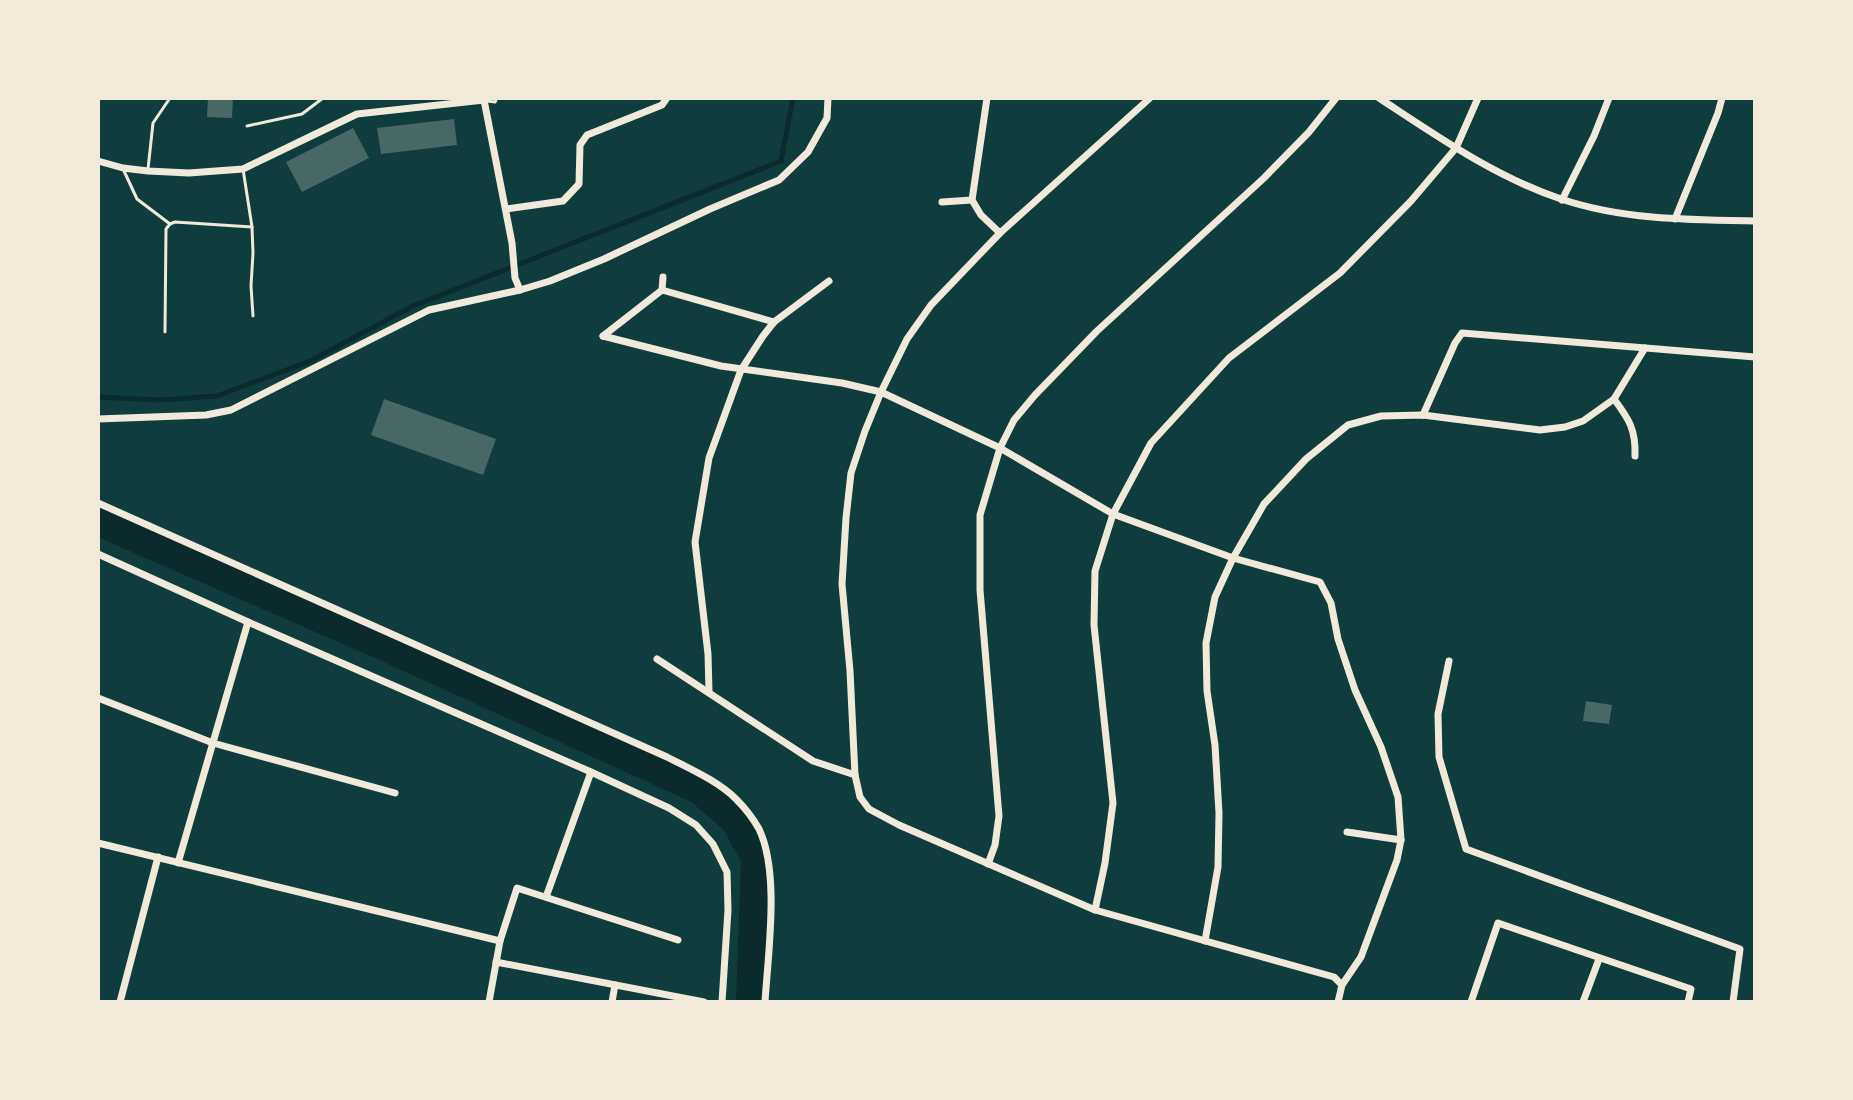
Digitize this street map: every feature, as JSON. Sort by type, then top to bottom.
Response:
[{"type":"street","points":[[506,209],[563,201],[579,184],[580,145],[587,135],[662,105],[667,98]]},
{"type":"street","points":[[98,419],[206,415],[231,410],[429,310],[520,290],[604,259],[779,180],[808,152],[827,118],[828,98]]},
{"type":"street","points":[[987,98],[972,200],[981,215],[1000,233]]},
{"type":"street","points":[[1150,98],[1000,233],[931,305],[907,339],[881,392],[851,473],[846,518],[842,584],[855,775],[860,797],[869,809],[988,864],[1095,910],[1322,973],[1334,977],[1342,985]]},
{"type":"street","points":[[988,864],[995,845],[999,816],[980,590],[980,515],[1000,448],[1014,420],[1035,395],[1097,331],[1264,178],[1309,132],[1336,98]]},
{"type":"street","points":[[1379,98],[1456,148],[1519,183],[1562,200],[1606,211],[1675,219],[1755,221]]},
{"type":"street","points":[[1095,910],[1113,803],[1094,625],[1095,571],[1113,514],[1151,443],[1229,358],[1340,273],[1411,201],[1456,148],[1478,98]]},
{"type":"street","points":[[1562,200],[1609,98]]},
{"type":"street","points":[[1675,219],[1722,98]]},
{"type":"street","points":[[98,161],[148,171],[189,173],[243,169],[357,114],[484,100],[512,243],[515,278],[520,290]]},
{"type":"street","points":[[942,202],[972,200]]},
{"type":"street","points":[[663,277],[662,290],[603,336],[741,370],[842,383],[881,392],[1000,448],[1113,514],[1233,558],[1320,582],[1331,603],[1338,639],[1355,690],[1381,747],[1398,797],[1401,840],[1397,860],[1361,957],[1342,985],[1338,1002]]},
{"type":"street","points":[[709,691],[708,654],[695,542],[709,458],[741,370],[763,336],[774,322],[829,281]]},
{"type":"street","points":[[662,290],[774,322]]},
{"type":"street","points":[[1423,415],[1462,333],[1755,357]]},
{"type":"street","points":[[1205,941],[1218,867],[1219,813],[1215,745],[1207,691],[1206,643],[1215,597],[1264,504],[1306,459],[1348,425],[1381,416],[1423,415],[1540,430],[1583,421],[1614,399],[1645,348]]},
{"type":"street","points":[[1614,399],[1630,420],[1636,441],[1635,456]]},
{"type":"street","points":[[98,503],[710,779],[736,799],[758,828],[768,858],[771,889],[765,1002]]},
{"type":"street","points":[[98,554],[591,772],[669,808],[696,825],[713,844],[727,872],[728,910],[722,1002]]},
{"type":"street","points":[[178,863],[248,622]]},
{"type":"street","points":[[657,659],[813,761],[855,775]]},
{"type":"street","points":[[1449,661],[1438,714],[1439,757],[1466,849],[1740,949],[1733,1002]]},
{"type":"street","points":[[98,698],[213,743],[395,793]]},
{"type":"street","points":[[546,897],[591,772]]},
{"type":"street","points":[[1347,832],[1401,840]]},
{"type":"street","points":[[98,843],[500,941]]},
{"type":"street","points":[[120,1002],[158,857]]},
{"type":"street","points":[[489,1002],[500,941],[517,888],[678,940]]},
{"type":"street","points":[[1471,1002],[1498,923],[1691,989],[1688,1002]]},
{"type":"street","points":[[1583,1002],[1599,959]]},
{"type":"street","points":[[496,962],[704,1002]]},
{"type":"street","points":[[612,1002],[615,985]]},
{"type":"lane","points":[[148,171],[153,123],[170,98]]},
{"type":"lane","points":[[247,126],[302,114],[323,98]]},
{"type":"lane","points":[[484,100],[495,102],[497,98]]},
{"type":"lane","points":[[123,168],[137,199],[170,224]]},
{"type":"lane","points":[[243,169],[252,227],[253,316]]},
{"type":"lane","points":[[165,332],[166,229],[170,224],[252,227]]},
{"type":"building","points":[[208,98],[233,98],[232,118],[207,117]]},
{"type":"building","points":[[454,119],[457,145],[381,154],[377,128]]},
{"type":"building","points":[[353,128],[369,158],[302,192],[286,162]]},
{"type":"building","points":[[384,399],[496,439],[483,475],[371,435]]},
{"type":"building","points":[[1586,701],[1612,705],[1609,724],[1583,721]]},
{"type":"waterway","points":[[98,397],[160,400],[217,396],[310,361],[413,306],[781,161],[793,98]]},
{"type":"waterway","points":[[98,522],[380,645],[699,790],[734,820],[755,858],[750,1002]]}]
